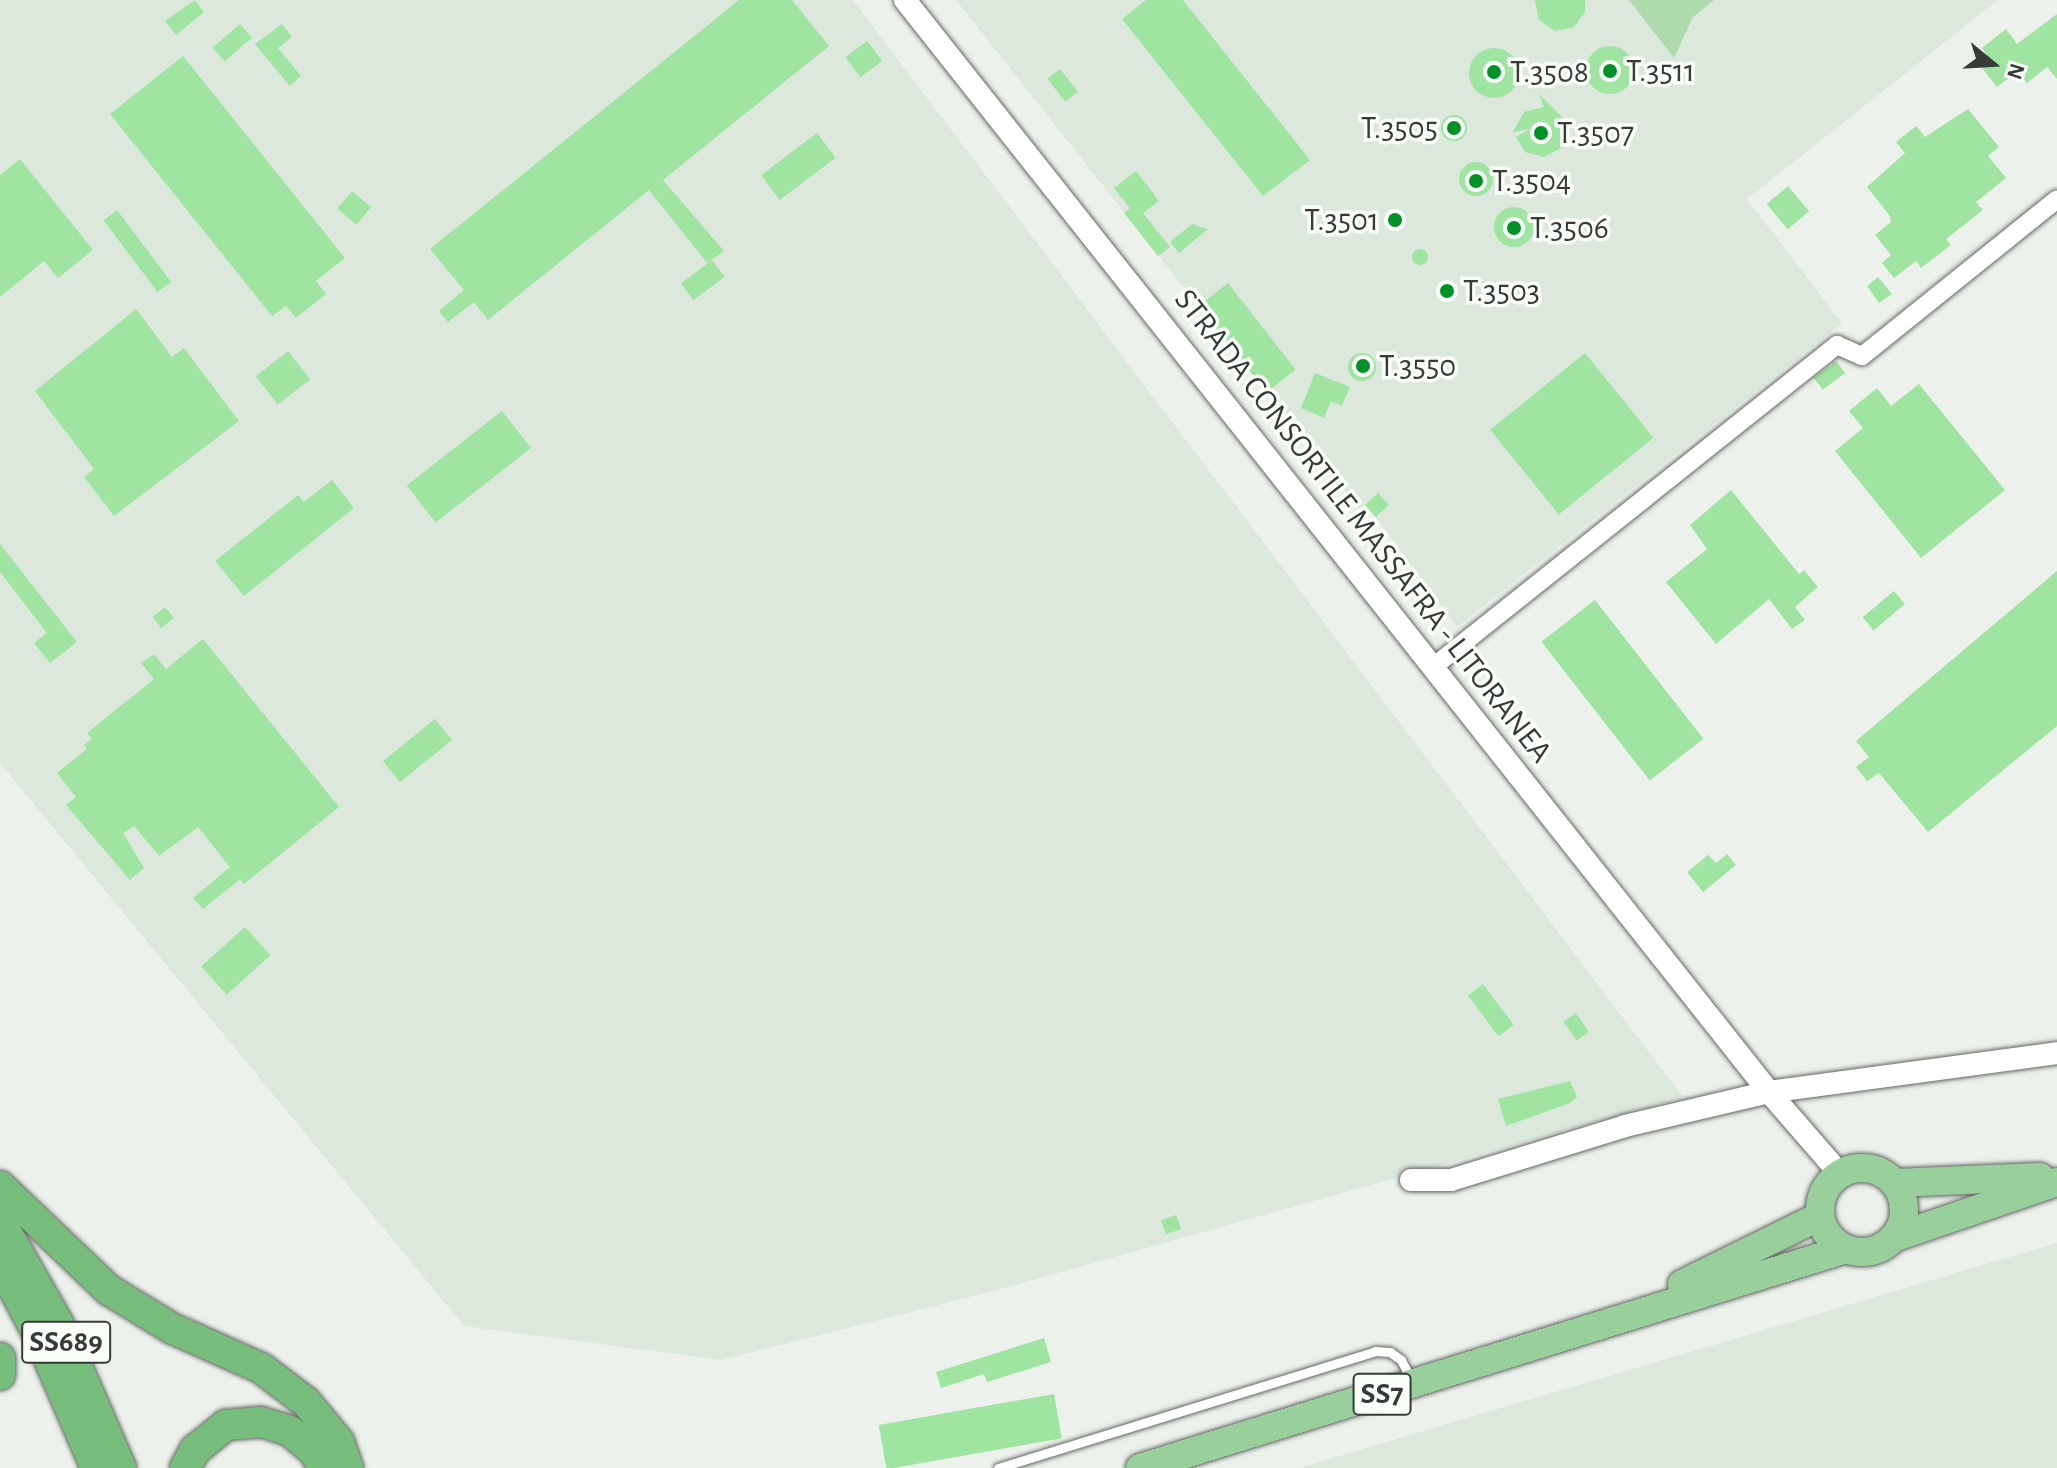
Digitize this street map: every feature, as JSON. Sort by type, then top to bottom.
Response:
[{"type":"highway","points":[[0,1186],[109,1290],[171,1328],[261,1368],[306,1402],[339,1442],[348,1468]]},
{"type":"highway","name":"SS689","points":[[0,1221],[58,1323],[121,1468]]},
{"type":"highway","name":"SS689","points":[[0,1263],[39,1336],[96,1468]]},
{"type":"highway","points":[[0,1358],[0,1375]]},
{"type":"highway","points":[[185,1468],[195,1450],[226,1425],[261,1422],[290,1431],[314,1451],[323,1468]]},
{"type":"main road","name":"SS7","points":[[1840,1174],[1874,1170],[1894,1183],[2057,1179]]},
{"type":"main road","points":[[1840,1174],[1824,1192],[1820,1216],[1828,1236],[1846,1249]]},
{"type":"main road","name":"SS7","points":[[1140,1468],[1846,1249],[1871,1251],[1893,1238],[2057,1179]]},
{"type":"main road","points":[[1893,1238],[1903,1205],[1894,1183]]},
{"type":"main road","name":"SS7","points":[[1622,1318],[1820,1216]]},
{"type":"street","name":"STRADA CONSORTILE MASSAFRA - LITORANEA","points":[[911,2],[1769,1092],[1840,1174]]},
{"type":"street","points":[[1433,667],[1837,345],[1862,356],[2057,199]]},
{"type":"street","points":[[1411,1180],[1451,1180],[1625,1126],[1769,1092],[2057,1053]]},
{"type":"lane","points":[[998,1468],[1375,1351],[1390,1352],[1401,1360],[1414,1384]]},
{"type":"shaded area","points":[[0,0],[853,0],[1683,1097],[997,1290],[722,1360],[464,1326],[0,763]]},
{"type":"shaded area","points":[[956,0],[1998,0],[1747,199],[1842,323],[1457,627],[1366,504],[1359,509]]},
{"type":"shaded area","points":[[2057,1243],[2057,1468],[1299,1468]]},
{"type":"green space","points":[[1629,0],[1714,0],[1693,17],[1674,58]]},
{"type":"building","points":[[195,0],[204,12],[176,35],[165,21]]},
{"type":"building","points":[[739,0],[792,0],[829,46],[663,180],[724,251],[707,263],[649,190],[488,320],[474,302],[448,322],[439,311],[464,290],[430,249]]},
{"type":"building","points":[[1146,0],[1183,0],[1310,160],[1263,196],[1122,19]]},
{"type":"building","points":[[1535,0],[1585,0],[1585,12],[1574,27],[1555,31],[1539,20]]},
{"type":"building","points":[[2057,14],[2057,79],[2047,67],[2027,83],[2018,71],[1997,87],[1978,63],[1988,57],[1982,48],[2006,29],[2017,44]]},
{"type":"building","points":[[240,24],[252,38],[225,61],[213,48]]},
{"type":"building","points":[[282,24],[292,37],[278,48],[301,76],[290,86],[255,44]]},
{"type":"building","points":[[867,41],[882,61],[860,77],[845,57]]},
{"type":"building","name":"T.3511","points":[[1610,46],[1627,53],[1634,70],[1627,87],[1610,94],[1593,87],[1586,70],[1593,53]]},
{"type":"building","name":"T.3508","points":[[1494,48],[1512,55],[1519,73],[1512,91],[1494,98],[1476,91],[1469,73],[1476,55]]},
{"type":"building","points":[[183,56],[345,258],[316,281],[326,294],[296,318],[286,306],[272,316],[110,114]]},
{"type":"building","points":[[1060,69],[1078,92],[1065,102],[1047,79]]},
{"type":"building","name":"T.3507","points":[[1539,94],[1568,123],[1561,148],[1544,157],[1525,152],[1516,137],[1530,129],[1513,132],[1524,112],[1544,107]]},
{"type":"building","points":[[1968,109],[1999,147],[1988,156],[2006,178],[1976,202],[1983,210],[1946,239],[1951,245],[1921,268],[1916,261],[1894,278],[1882,263],[1891,255],[1875,235],[1891,222],[1890,216],[1867,187],[1905,153],[1896,142],[1916,126],[1925,137]]},
{"type":"building","name":"T.3505","points":[[1454,115],[1463,119],[1467,128],[1463,137],[1454,141],[1445,137],[1441,128],[1445,119]]},
{"type":"building","points":[[817,133],[836,158],[780,200],[761,175]]},
{"type":"building","points":[[20,159],[93,250],[58,278],[44,261],[0,297],[0,175]]},
{"type":"building","name":"T.3504","points":[[1476,162],[1488,167],[1493,179],[1488,191],[1476,196],[1464,191],[1459,179],[1464,167]]},
{"type":"building","points":[[1136,171],[1159,201],[1143,213],[1170,247],[1158,256],[1124,213],[1130,208],[1114,188]]},
{"type":"building","points":[[1788,186],[1809,211],[1788,229],[1767,204]]},
{"type":"building","points":[[352,191],[371,207],[356,225],[337,209]]},
{"type":"building","name":"T.3506","points":[[1514,207],[1528,213],[1534,227],[1528,241],[1514,247],[1500,241],[1494,227],[1500,213]]},
{"type":"building","points":[[117,210],[171,282],[158,292],[103,220]]},
{"type":"building","name":"T.3501","points":[[1391,210],[1399,210],[1405,220],[1399,230],[1391,230],[1385,224],[1385,216]]},
{"type":"building","points":[[1192,224],[1208,229],[1179,253],[1170,242]]},
{"type":"building","points":[[1417,249],[1423,249],[1428,257],[1426,263],[1417,265],[1412,260],[1412,254]]},
{"type":"building","points":[[712,260],[725,277],[693,300],[681,283]]},
{"type":"building","points":[[1878,277],[1892,294],[1879,303],[1867,286]]},
{"type":"building","points":[[1228,283],[1296,370],[1267,392],[1199,306]]},
{"type":"building","name":"T.3503","points":[[1444,283],[1450,283],[1455,291],[1453,297],[1444,299],[1439,294],[1439,288]]},
{"type":"building","points":[[136,309],[172,357],[184,348],[239,421],[114,516],[84,477],[94,469],[35,391]]},
{"type":"building","points":[[288,351],[310,379],[278,405],[256,376]]},
{"type":"building","name":"T.3550","points":[[1362,353],[1372,357],[1376,367],[1372,377],[1362,381],[1352,377],[1348,367],[1352,357]]},
{"type":"building","points":[[1585,353],[1654,438],[1559,514],[1490,430]]},
{"type":"building","points":[[1836,361],[1845,373],[1823,390],[1814,378]]},
{"type":"building","points":[[1315,373],[1350,387],[1342,406],[1331,401],[1324,418],[1301,408]]},
{"type":"building","points":[[1919,384],[2005,490],[1921,558],[1835,451],[1863,428],[1849,411],[1877,388],[1891,406]]},
{"type":"building","points":[[502,411],[531,448],[436,523],[407,485]]},
{"type":"building","points":[[332,480],[354,508],[244,596],[215,561],[298,495],[304,502]]},
{"type":"building","points":[[1731,490],[1799,574],[1804,570],[1818,587],[1795,607],[1805,620],[1792,629],[1769,599],[1716,644],[1666,582],[1707,549],[1690,525]]},
{"type":"building","points":[[1378,493],[1389,505],[1376,517],[1365,505]]},
{"type":"building","points":[[0,544],[77,642],[50,663],[34,643],[47,633],[0,572]]},
{"type":"building","points":[[2057,571],[2057,726],[1928,832],[1879,773],[1867,781],[1856,767],[1869,757],[1856,741]]},
{"type":"building","points":[[1894,591],[1905,604],[1874,630],[1863,617]]},
{"type":"building","points":[[1595,600],[1703,739],[1650,781],[1541,642]]},
{"type":"building","points":[[165,607],[174,618],[161,628],[153,617]]},
{"type":"building","points":[[203,639],[339,807],[244,884],[240,879],[203,909],[193,898],[230,867],[198,827],[159,856],[134,826],[123,833],[144,868],[130,880],[66,805],[76,797],[57,773],[87,749],[84,745],[92,739],[87,733],[154,679],[141,663],[154,654],[166,669]]},
{"type":"building","points":[[435,719],[452,740],[400,782],[383,761]]},
{"type":"building","points":[[1727,854],[1736,865],[1703,892],[1687,872],[1708,855],[1716,863]]},
{"type":"building","points":[[245,927],[270,955],[227,995],[201,966]]},
{"type":"building","points":[[1483,984],[1514,1025],[1499,1036],[1468,995]]},
{"type":"building","points":[[1576,1013],[1589,1032],[1576,1040],[1564,1021]]},
{"type":"building","points":[[1570,1081],[1577,1097],[1570,1103],[1506,1126],[1498,1099]]},
{"type":"building","points":[[1176,1215],[1181,1229],[1166,1235],[1161,1220]]},
{"type":"building","points":[[1044,1338],[1051,1362],[987,1382],[984,1374],[941,1388],[936,1372]]},
{"type":"building","points":[[1054,1394],[1062,1438],[886,1468],[879,1425]]},
{"type":"place","name":"T.3511","points":[[1610,71]]},
{"type":"place","name":"T.3508","points":[[1494,72]]},
{"type":"place","name":"T.3505","points":[[1454,128]]},
{"type":"place","name":"T.3507","points":[[1541,133]]},
{"type":"place","name":"T.3504","points":[[1476,181]]},
{"type":"place","name":"T.3501","points":[[1395,220]]},
{"type":"place","name":"T.3506","points":[[1514,228]]},
{"type":"place","name":"T.3503","points":[[1447,291]]},
{"type":"place","name":"T.3550","points":[[1363,366]]}]
